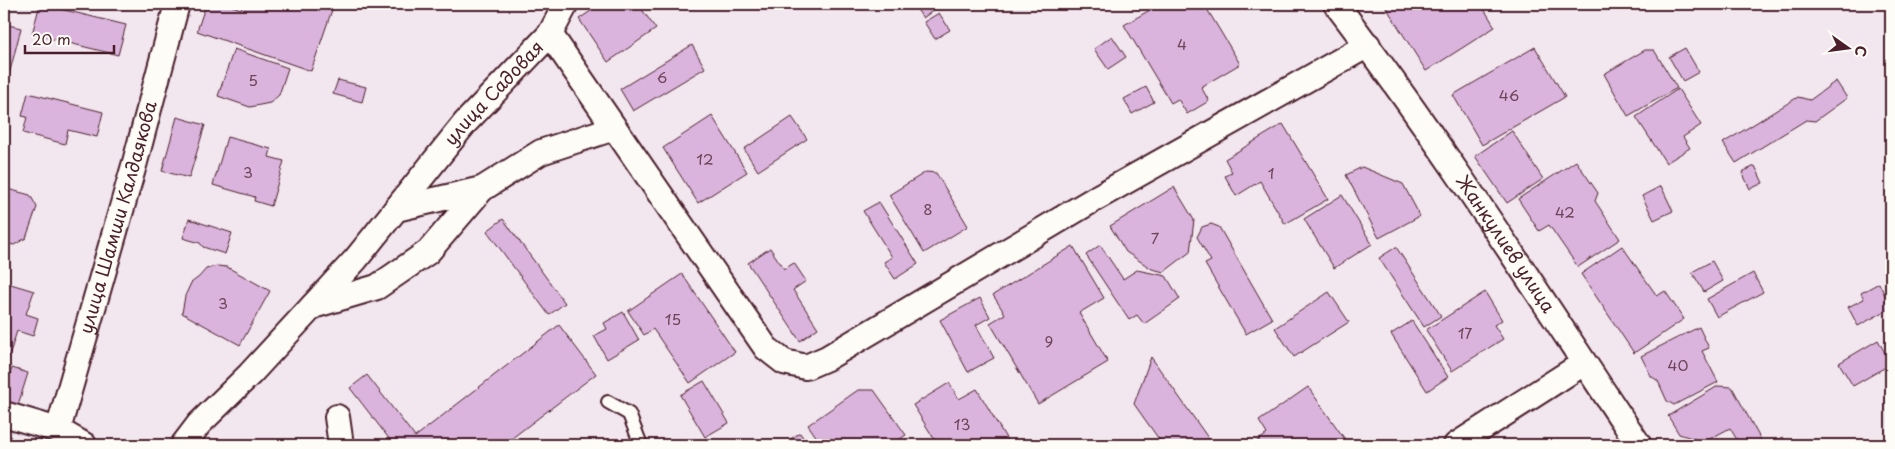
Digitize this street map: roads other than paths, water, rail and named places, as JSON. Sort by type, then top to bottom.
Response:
[{"type":"street","name":"улица Шамши Калдаякова","points":[[58,430],[135,162],[177,4]]},
{"type":"street","points":[[550,34],[566,4]]},
{"type":"street","name":"Жанкулиев улица","points":[[1336,4],[1368,45],[1480,203],[1639,445]]},
{"type":"street","name":"улица Садовая","points":[[183,445],[199,424],[250,374],[356,259],[465,123],[550,34],[766,348],[784,362],[806,368],[827,358],[1107,192],[1368,45]]},
{"type":"street","points":[[313,306],[377,287],[428,252],[482,189],[541,152],[614,128]]},
{"type":"street","points":[[396,209],[482,189]]},
{"type":"street","points":[[1456,445],[1584,363]]},
{"type":"street","points":[[4,414],[58,430],[84,445]]},
{"type":"street","points":[[337,417],[341,445]]},
{"type":"lane","points":[[608,402],[629,414],[640,445]]}]
